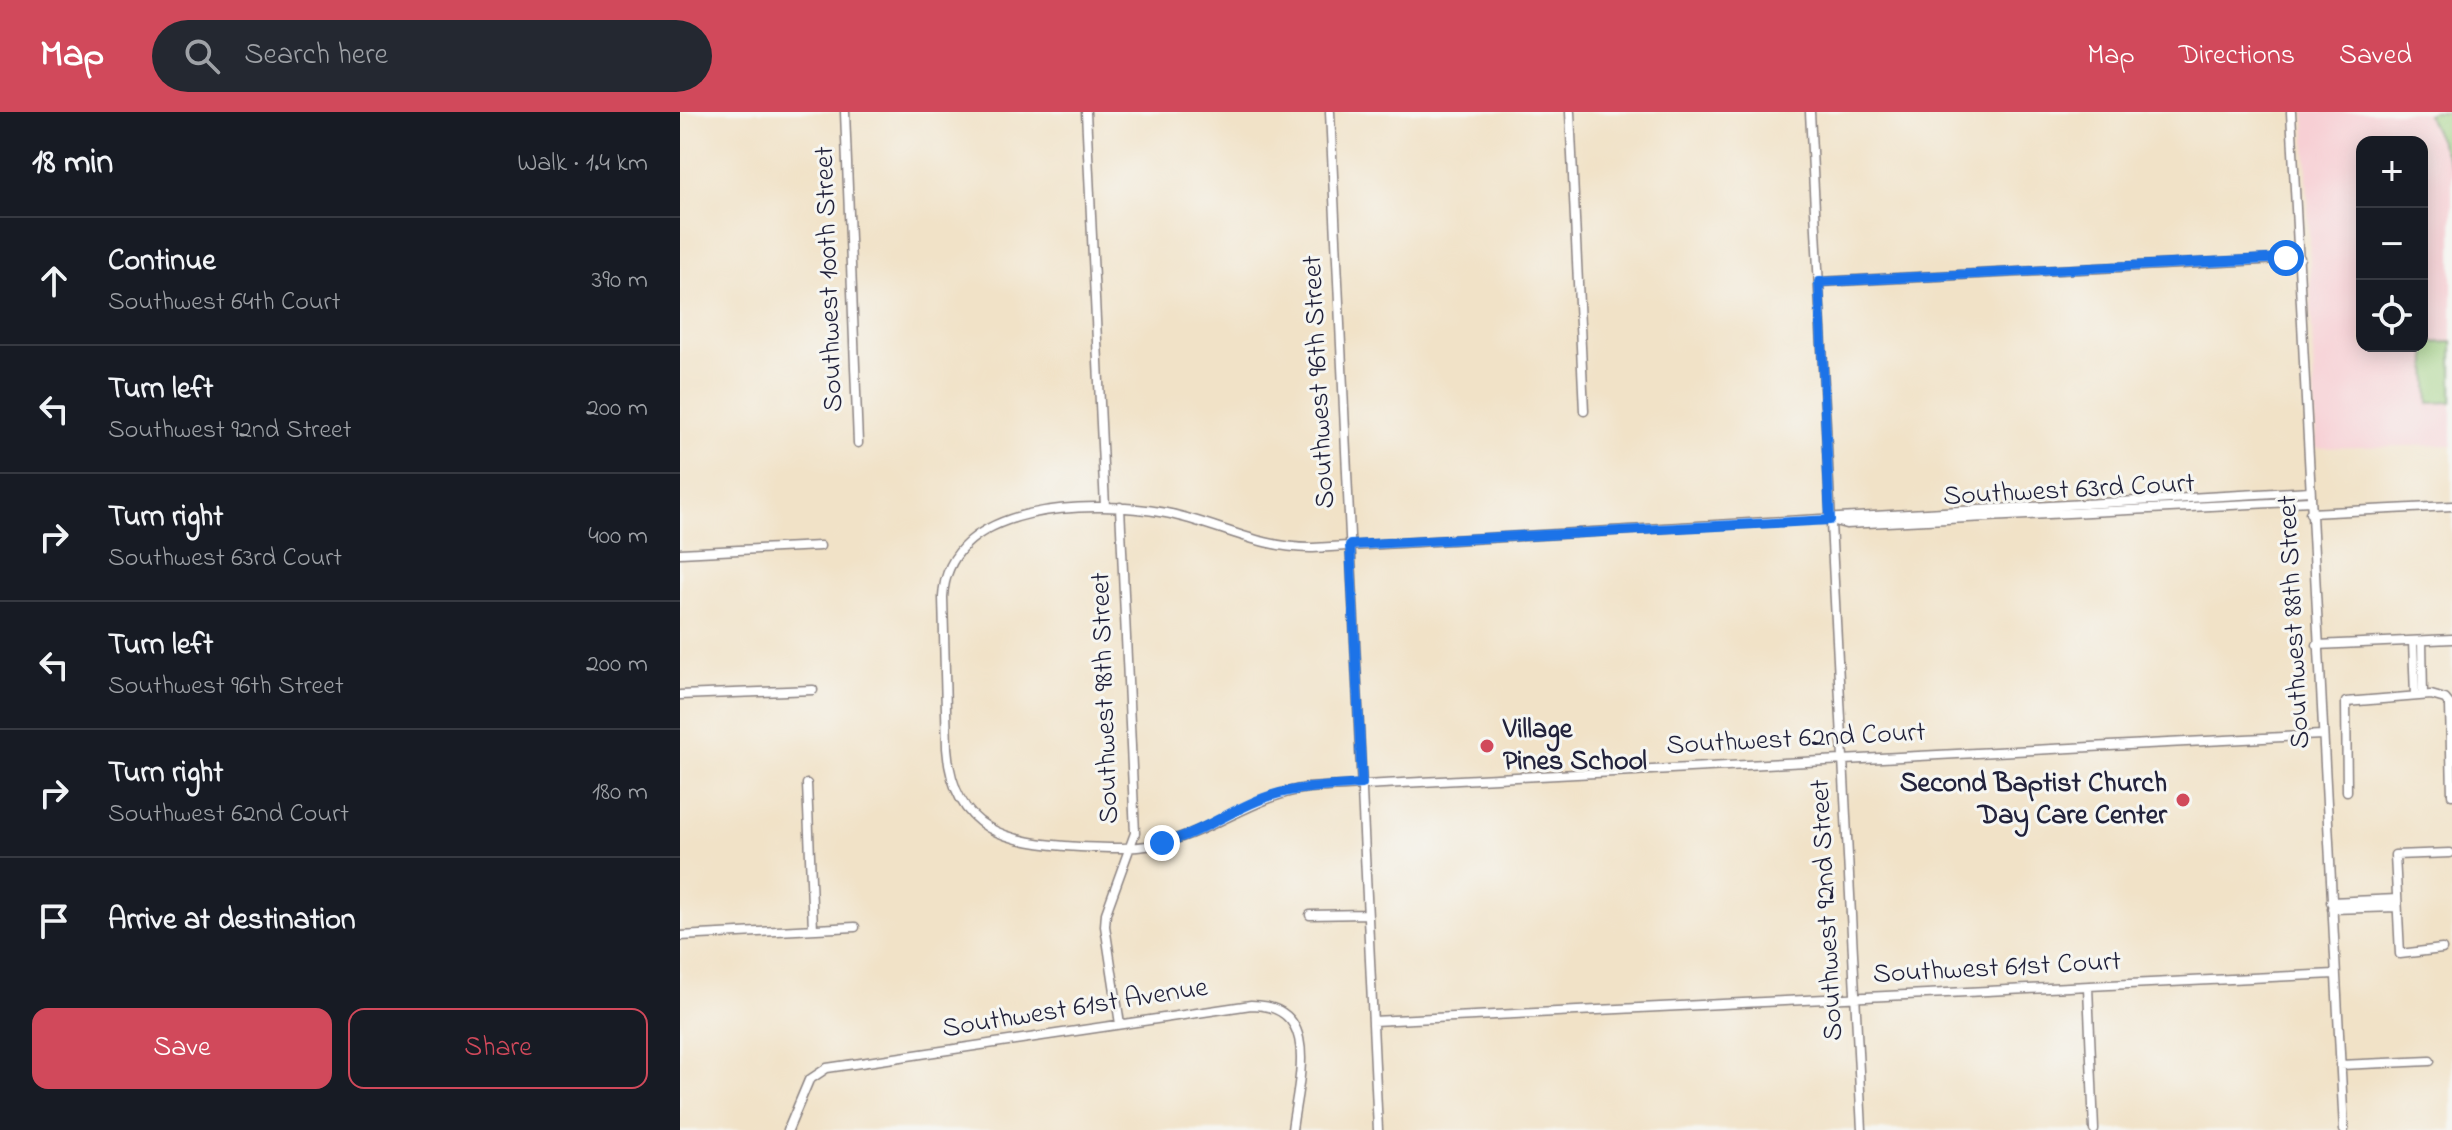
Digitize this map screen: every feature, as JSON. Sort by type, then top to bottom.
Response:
[{"type":"street","name":"Southwest 100th Street","points":[[845,112],[858,443]]},
{"type":"street","points":[[1086,112],[1105,507]]},
{"type":"street","name":"Southwest 96th Street","points":[[1330,112],[1378,1130]]},
{"type":"street","points":[[1570,112],[1584,411]]},
{"type":"street","name":"Southwest 92nd Street","points":[[1810,112],[1862,1130]]},
{"type":"street","name":"Southwest 88th Street","points":[[2291,112],[2344,1130]]},
{"type":"street","points":[[1819,282],[2300,258]]},
{"type":"street","points":[[2206,496],[2206,506]]},
{"type":"street","name":"Southwest 63rd Court","points":[[2114,506],[2206,496],[2310,496]]},
{"type":"street","name":"Southwest 63rd Court","points":[[961,802],[949,770],[947,748],[943,597],[953,559],[972,537],[994,525],[1051,512],[1120,507],[1190,519],[1278,547],[1830,520],[1845,515],[1930,516],[2114,506],[2206,506],[2310,496]]},
{"type":"street","points":[[2310,513],[2452,506]]},
{"type":"street","name":"Southwest 98th Street","points":[[1120,507],[1135,821],[1132,846],[1105,919],[1120,1024]]},
{"type":"street","points":[[680,553],[820,546]]},
{"type":"street","points":[[2317,645],[2452,639]]},
{"type":"street","points":[[2418,641],[2419,696]]},
{"type":"street","points":[[680,695],[813,690]]},
{"type":"street","points":[[2347,791],[2343,710],[2349,700],[2440,696],[2448,701],[2452,795]]},
{"type":"street","name":"Southwest 62nd Court","points":[[961,802],[982,824],[1020,841],[1132,846],[1162,843],[1189,835],[1269,796],[1307,788],[2322,735]]},
{"type":"street","points":[[807,784],[813,929]]},
{"type":"street","points":[[2442,949],[2400,954],[2395,855],[2450,853]]},
{"type":"street","points":[[2332,906],[2397,903]]},
{"type":"street","points":[[1310,915],[1367,914]]},
{"type":"street","points":[[680,936],[855,927]]},
{"type":"street","name":"Southwest 61st Court","points":[[1373,1021],[2335,974]]},
{"type":"street","points":[[2088,987],[2094,1130]]},
{"type":"street","name":"Southwest 61st Avenue","points":[[788,1130],[809,1080],[827,1068],[1251,1005],[1264,1006],[1284,1015],[1295,1026],[1302,1047],[1292,1130]]},
{"type":"street","points":[[2340,1065],[2430,1061]]},
{"type":"shaded area","points":[[2305,112],[2452,112],[2452,445],[2316,448]]},
{"type":"green space","points":[[2452,112],[2452,167],[2427,114]]},
{"type":"green space","points":[[2452,342],[2452,402],[2429,403],[2428,343]]},
{"type":"place","name":"Village Pines School","points":[[1487,746]]},
{"type":"place","name":"Second Baptist Church Day Care Center","points":[[2183,800]]},
{"type":"route","points":[[1162,843],[1189,835],[1269,796],[1307,788],[1362,784],[1350,545],[1830,520],[1819,282],[2286,258]]}]
